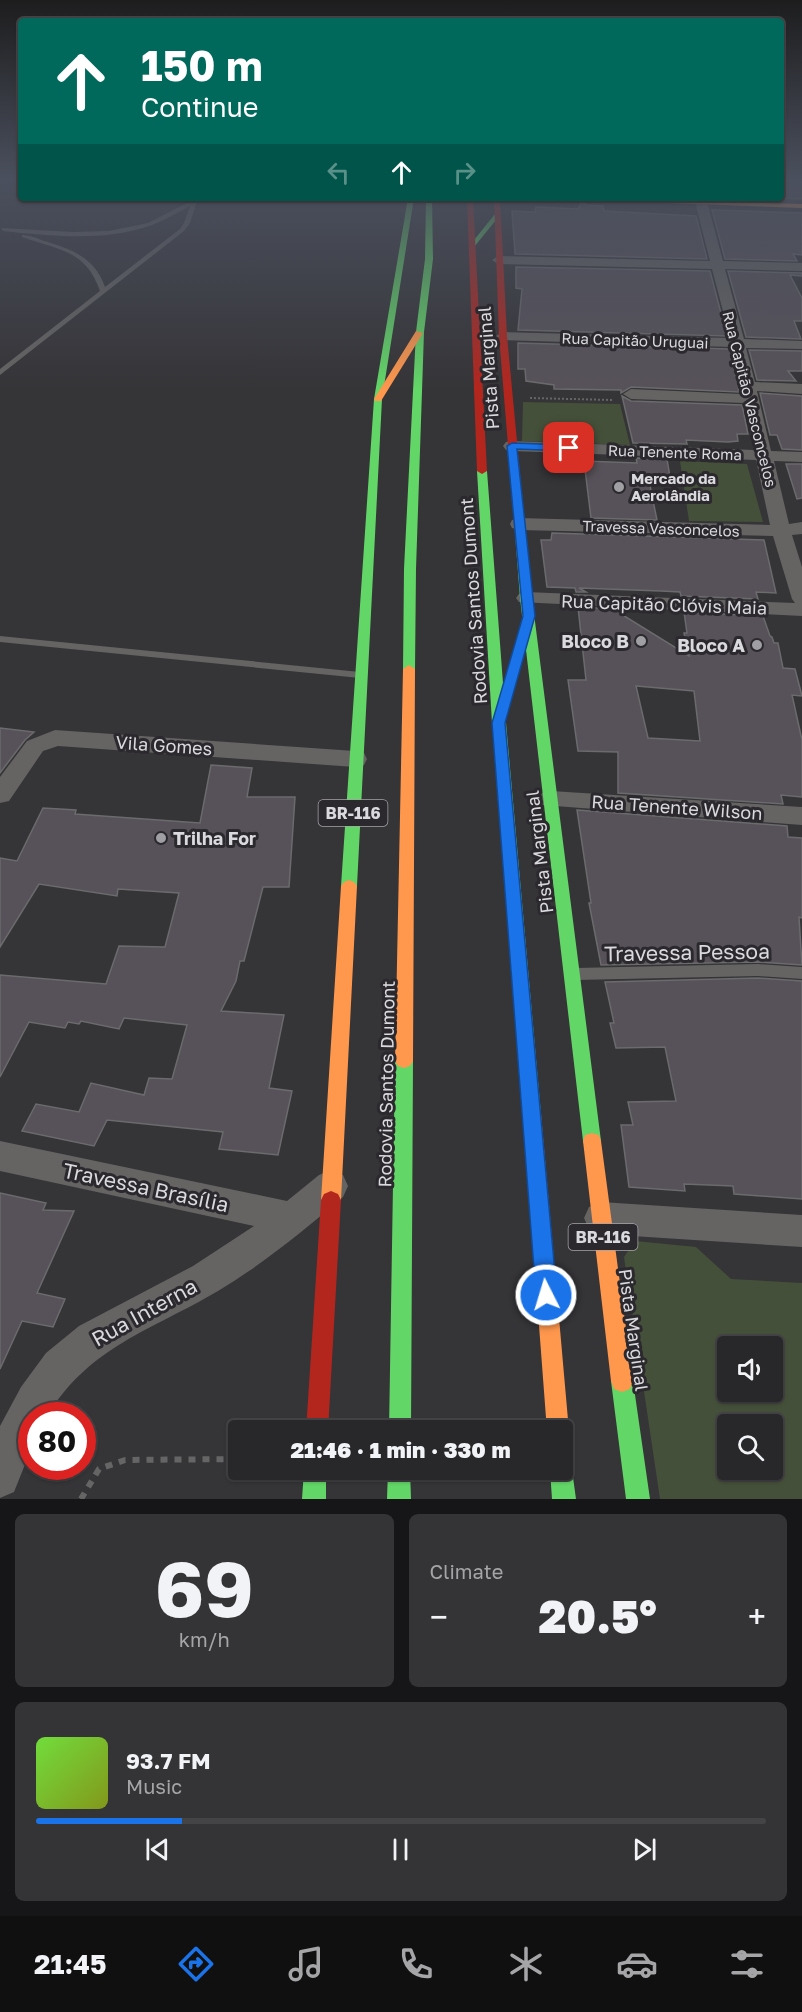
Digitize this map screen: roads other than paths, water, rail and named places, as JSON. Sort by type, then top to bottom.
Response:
[{"type":"main road","name":"BR-116","points":[[318,1420],[378,399],[402,250]]},
{"type":"main road","name":"Rodovia Santos Dumont","points":[[400,1420],[410,568],[420,332],[429,250]]},
{"type":"main road","name":"Rodovia Santos Dumont","points":[[472,250],[485,534],[557,1420]]},
{"type":"main road","name":"Pista Marginal","points":[[498,250],[512,446],[528,607],[601,1218],[638,1499]]},
{"type":"main road","points":[[378,399],[420,332]]},
{"type":"main road","points":[[499,723],[528,607]]},
{"type":"main road","points":[[314,1499],[315,1480]]},
{"type":"main road","points":[[399,1480],[399,1499]]},
{"type":"main road","points":[[562,1480],[564,1499]]},
{"type":"street","name":"Rua Capitão Vasconcelos","points":[[713,250],[738,343],[781,531],[802,599]]},
{"type":"street","points":[[498,260],[802,267]]},
{"type":"street","name":"Rua Capitão Uruguai","points":[[503,336],[802,345]]},
{"type":"street","points":[[631,394],[749,393],[802,389]]},
{"type":"street","name":"Rua Tenente Roma","points":[[512,446],[802,457]]},
{"type":"street","name":"Travessa Vasconcelos","points":[[519,524],[781,531],[802,528]]},
{"type":"street","name":"Rua Capitão Clóvis Maia","points":[[528,607],[802,610]]},
{"type":"street","name":"Vila Gomes","points":[[0,795],[34,746],[55,738],[356,759]]},
{"type":"street","name":"Rua Tenente Wilson","points":[[551,799],[802,816]]},
{"type":"street","name":"Travessa Brasília","points":[[0,1156],[292,1218]]},
{"type":"street","name":"Rua Interna","points":[[0,1478],[11,1445],[35,1399],[63,1364],[91,1340],[222,1269],[292,1218],[333,1184]]},
{"type":"street","points":[[601,1218],[802,1231]]},
{"type":"lane","points":[[62,250],[91,263],[100,275],[103,291]]},
{"type":"lane","points":[[0,373],[156,250]]},
{"type":"lane","points":[[0,639],[360,675]]},
{"type":"lane","name":"Travessa Pessoa","points":[[572,974],[758,970],[802,973]]},
{"type":"place","name":"Mercado da Aerolândia","points":[[619,487]]},
{"type":"place","name":"Bloco B","points":[[641,641]]},
{"type":"place","name":"Bloco A","points":[[757,645]]},
{"type":"place","name":"Trilha For","points":[[161,838]]}]
